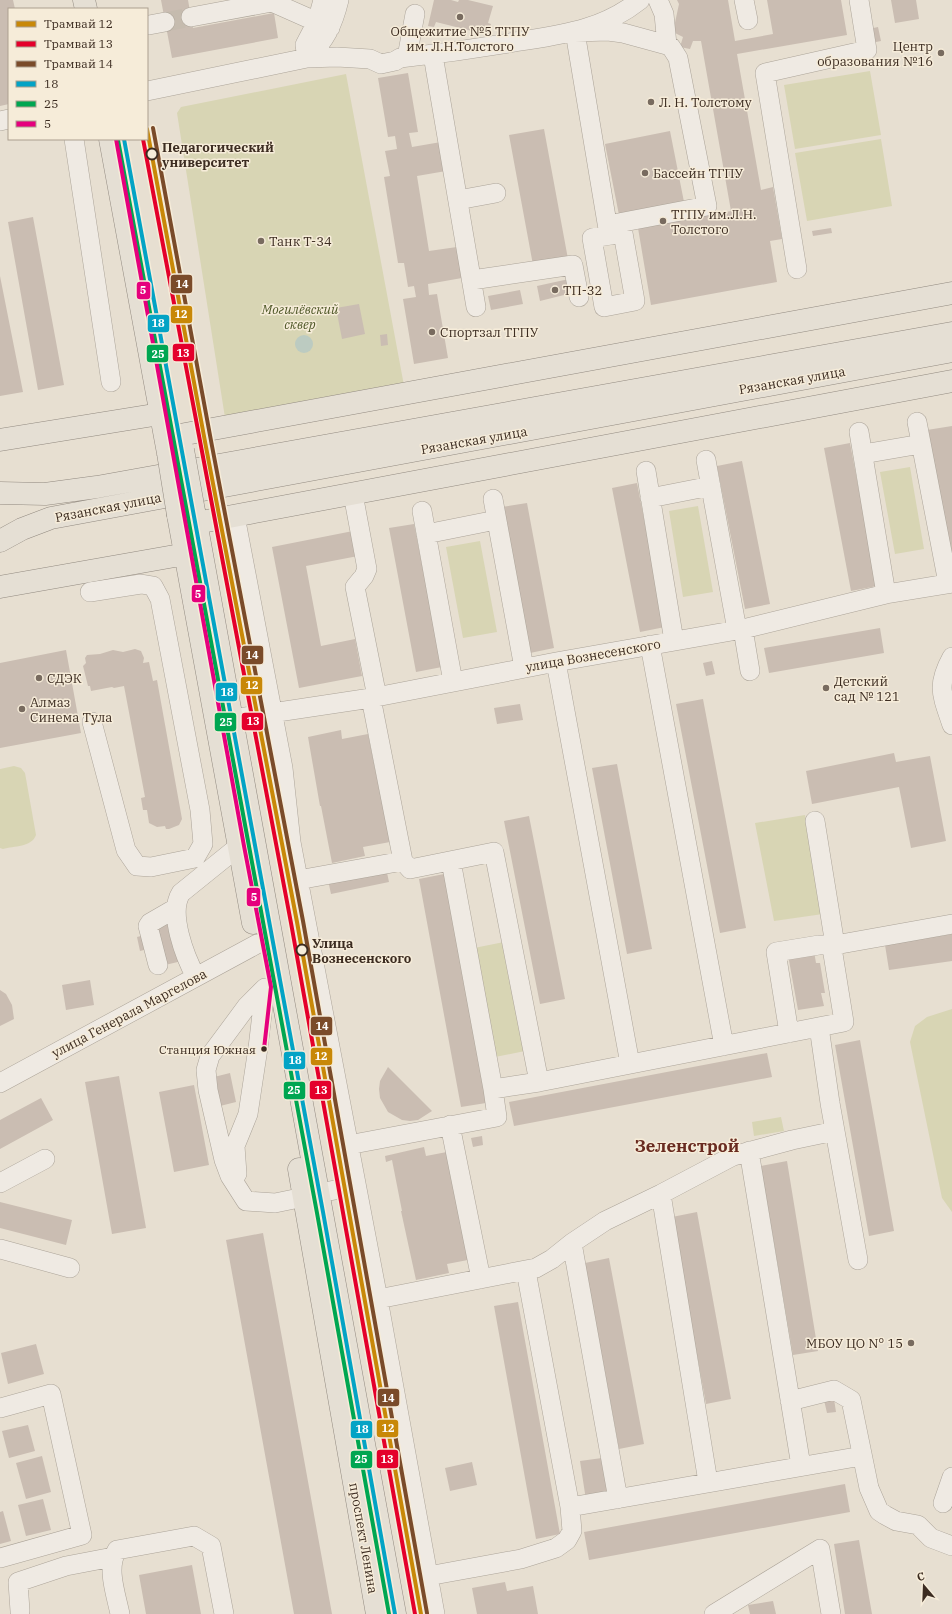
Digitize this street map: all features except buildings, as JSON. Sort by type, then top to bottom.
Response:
[{"type":"main road","name":"проспект Ленина","points":[[110,140],[160,414],[177,446]]},
{"type":"main road","name":"проспект Ленина","points":[[124,140],[189,516],[232,719],[264,940],[311,1195],[395,1614]]},
{"type":"main road","points":[[177,446],[952,293]]},
{"type":"main road","name":"Рязанская улица","points":[[0,493],[45,494],[97,487],[952,333]]},
{"type":"main road","name":"Рязанская улица","points":[[0,541],[22,529],[51,518],[952,351]]},
{"type":"main road","points":[[189,516],[235,516],[952,381]]},
{"type":"main road","points":[[0,440],[160,414]]},
{"type":"main road","name":"проспект Ленина","points":[[189,516],[186,554],[238,847],[264,940],[265,988],[311,1195],[377,1614]]},
{"type":"main road","points":[[0,587],[186,554]]},
{"type":"street","points":[[307,58],[320,46],[323,25],[323,0]]},
{"type":"street","points":[[323,25],[336,13],[339,0]]},
{"type":"street","points":[[575,32],[606,21],[640,0]]},
{"type":"street","points":[[658,0],[664,14],[667,45]]},
{"type":"street","points":[[744,0],[748,20]]},
{"type":"street","points":[[797,269],[765,73],[867,50],[859,0]]},
{"type":"street","points":[[195,11],[256,2],[272,2],[323,25]]},
{"type":"street","points":[[403,57],[415,14]]},
{"type":"street","points":[[148,92],[307,58],[337,57],[370,59],[377,63],[384,64],[403,57],[433,55],[575,32],[608,31],[623,33],[671,46],[676,53],[707,206],[609,230],[575,32]]},
{"type":"street","points":[[433,55],[476,307]]},
{"type":"street","points":[[74,140],[111,382]]},
{"type":"street","points":[[458,200],[496,193]]},
{"type":"street","points":[[472,280],[573,265],[579,297]]},
{"type":"street","points":[[917,422],[950,583]]},
{"type":"street","points":[[859,432],[886,594]]},
{"type":"street","points":[[862,454],[921,444]]},
{"type":"street","points":[[706,460],[740,629],[750,671]]},
{"type":"street","points":[[646,471],[674,641]]},
{"type":"street","points":[[650,498],[711,486]]},
{"type":"street","points":[[353,494],[367,569],[364,576],[355,587],[403,861],[410,869],[494,852],[539,1082]]},
{"type":"street","points":[[493,499],[524,668]]},
{"type":"street","points":[[422,511],[452,682]]},
{"type":"street","points":[[235,516],[283,768],[291,842],[378,1299],[435,1614]]},
{"type":"street","points":[[426,534],[496,520]]},
{"type":"street","name":"улица Вознесенского","points":[[232,719],[374,697],[740,629],[886,594],[950,583]]},
{"type":"street","points":[[90,592],[141,584],[153,586],[160,599],[200,810],[203,844],[200,866],[177,899],[176,908],[184,951],[196,977]]},
{"type":"street","points":[[650,645],[724,1046]]},
{"type":"street","points":[[952,657],[944,672],[942,692],[952,725]]},
{"type":"street","points":[[556,662],[630,1064]]},
{"type":"street","points":[[92,722],[126,850],[137,866],[200,866],[238,847]]},
{"type":"street","points":[[493,1089],[539,1082],[844,1022],[833,954],[835,945],[815,821]]},
{"type":"street","points":[[298,880],[403,861]]},
{"type":"street","points":[[348,1145],[497,1117],[451,861]]},
{"type":"street","points":[[168,992],[160,975],[148,926],[150,923],[176,908]]},
{"type":"street","points":[[789,1033],[776,952],[819,945],[835,945],[952,924]]},
{"type":"street","name":"улица Генерала Маргелова","points":[[0,1083],[264,940]]},
{"type":"street","points":[[158,965],[184,951]]},
{"type":"street","points":[[265,988],[247,1006],[210,1056],[206,1070],[208,1090],[224,1160],[230,1176],[238,1191],[246,1201],[275,1203],[356,1186]]},
{"type":"street","points":[[238,1191],[235,1146],[248,1114],[265,988]]},
{"type":"street","points":[[819,1027],[834,1131],[858,1260]]},
{"type":"street","points":[[450,1125],[481,1279]]},
{"type":"street","points":[[378,1299],[526,1270],[546,1264],[572,1242],[605,1221],[661,1194],[733,1156],[834,1131]]},
{"type":"street","points":[[749,1151],[801,1466]]},
{"type":"street","points":[[0,1183],[45,1159]]},
{"type":"street","points":[[661,1194],[708,1482]]},
{"type":"street","points":[[572,1242],[618,1499]]},
{"type":"street","points":[[0,1249],[70,1268]]},
{"type":"street","points":[[428,1576],[521,1559],[556,1548],[567,1540],[572,1531],[570,1507],[526,1270]]},
{"type":"street","points":[[790,1401],[834,1390],[851,1400],[869,1488],[879,1511],[896,1521],[918,1525],[931,1538],[952,1546]]},
{"type":"street","points":[[0,1408],[51,1394],[82,1535],[0,1558]]},
{"type":"street","points":[[570,1507],[862,1456]]},
{"type":"street","points":[[943,1503],[952,1476]]},
{"type":"street","points":[[120,1614],[112,1575],[113,1557],[117,1550],[194,1536],[211,1546],[224,1614]]},
{"type":"street","points":[[714,1614],[735,1607],[820,1549],[832,1614]]},
{"type":"street","points":[[20,1611],[18,1582],[66,1566],[113,1557]]},
{"type":"green space","points":[[870,71],[881,135],[795,149],[784,85]]},
{"type":"green space","name":"Могилёвский сквер","points":[[346,74],[405,391],[226,424],[177,113],[181,107]]},
{"type":"green space","points":[[881,139],[892,206],[807,221],[795,153]]},
{"type":"green space","points":[[910,467],[924,549],[895,554],[880,472]]},
{"type":"green space","points":[[698,506],[713,592],[683,597],[669,511]]},
{"type":"green space","points":[[480,541],[497,632],[463,638],[446,547]]},
{"type":"green space","points":[[14,766],[21,768],[25,773],[36,835],[31,842],[27,844],[3,849],[0,848],[0,769]]},
{"type":"green space","points":[[805,815],[823,914],[774,921],[755,823]]},
{"type":"green space","points":[[504,942],[525,1051],[495,1057],[474,948]]},
{"type":"green space","points":[[952,1009],[952,1212],[942,1198],[910,1042],[915,1026],[927,1017]]},
{"type":"green space","points":[[781,1117],[784,1131],[754,1136],[752,1122]]},
{"type":"shaded area","points":[[300,335],[308,335],[313,340],[311,351],[308,353],[300,353],[295,348],[295,340]]},
{"type":"tunnel","points":[[165,22],[191,17]]},
{"type":"tram line","name":"14","points":[[153,128],[303,921],[427,1613]]},
{"type":"tram line","name":"12","points":[[148,134],[297,922],[421,1614]]},
{"type":"tram line","name":"13","points":[[143,140],[291,923],[415,1614]]},
{"type":"transit line","name":"5","points":[[116,140],[244,846],[271,987],[264,1049]]},
{"type":"transit line","name":"25","points":[[118,140],[317,1213],[389,1614]]},
{"type":"transit line","name":"18","points":[[124,140],[323,1212],[395,1614]]},
{"type":"place","name":"Общежитие №5 ТГПУ им. Л.Н.Толстого","points":[[460,17]]},
{"type":"place","name":"Центр образования №16","points":[[941,53]]},
{"type":"place","name":"Л. Н. Толстому","points":[[651,102]]},
{"type":"place","name":"Педагогический университет","points":[[152,154]]},
{"type":"place","name":"Бассейн ТГПУ","points":[[645,173]]},
{"type":"place","name":"ТГПУ им.Л.Н. Толстого","points":[[663,221]]},
{"type":"place","name":"Танк Т-34","points":[[261,241]]},
{"type":"place","name":"ТП-32","points":[[555,290]]},
{"type":"place","name":"Спортзал ТГПУ","points":[[432,332]]},
{"type":"place","name":"СДЭК","points":[[39,678]]},
{"type":"place","name":"Детский сад № 121","points":[[826,688]]},
{"type":"place","name":"Алмаз Синема Тула","points":[[22,709]]},
{"type":"place","name":"Улица Вознесенского","points":[[302,950]]},
{"type":"place","name":"Станция Южная","points":[[264,1049]]},
{"type":"place","name":"МБОУ ЦО N° 15","points":[[911,1343]]},
{"type":"district","name":"Зеленстрой","points":[[687,1146]]}]
